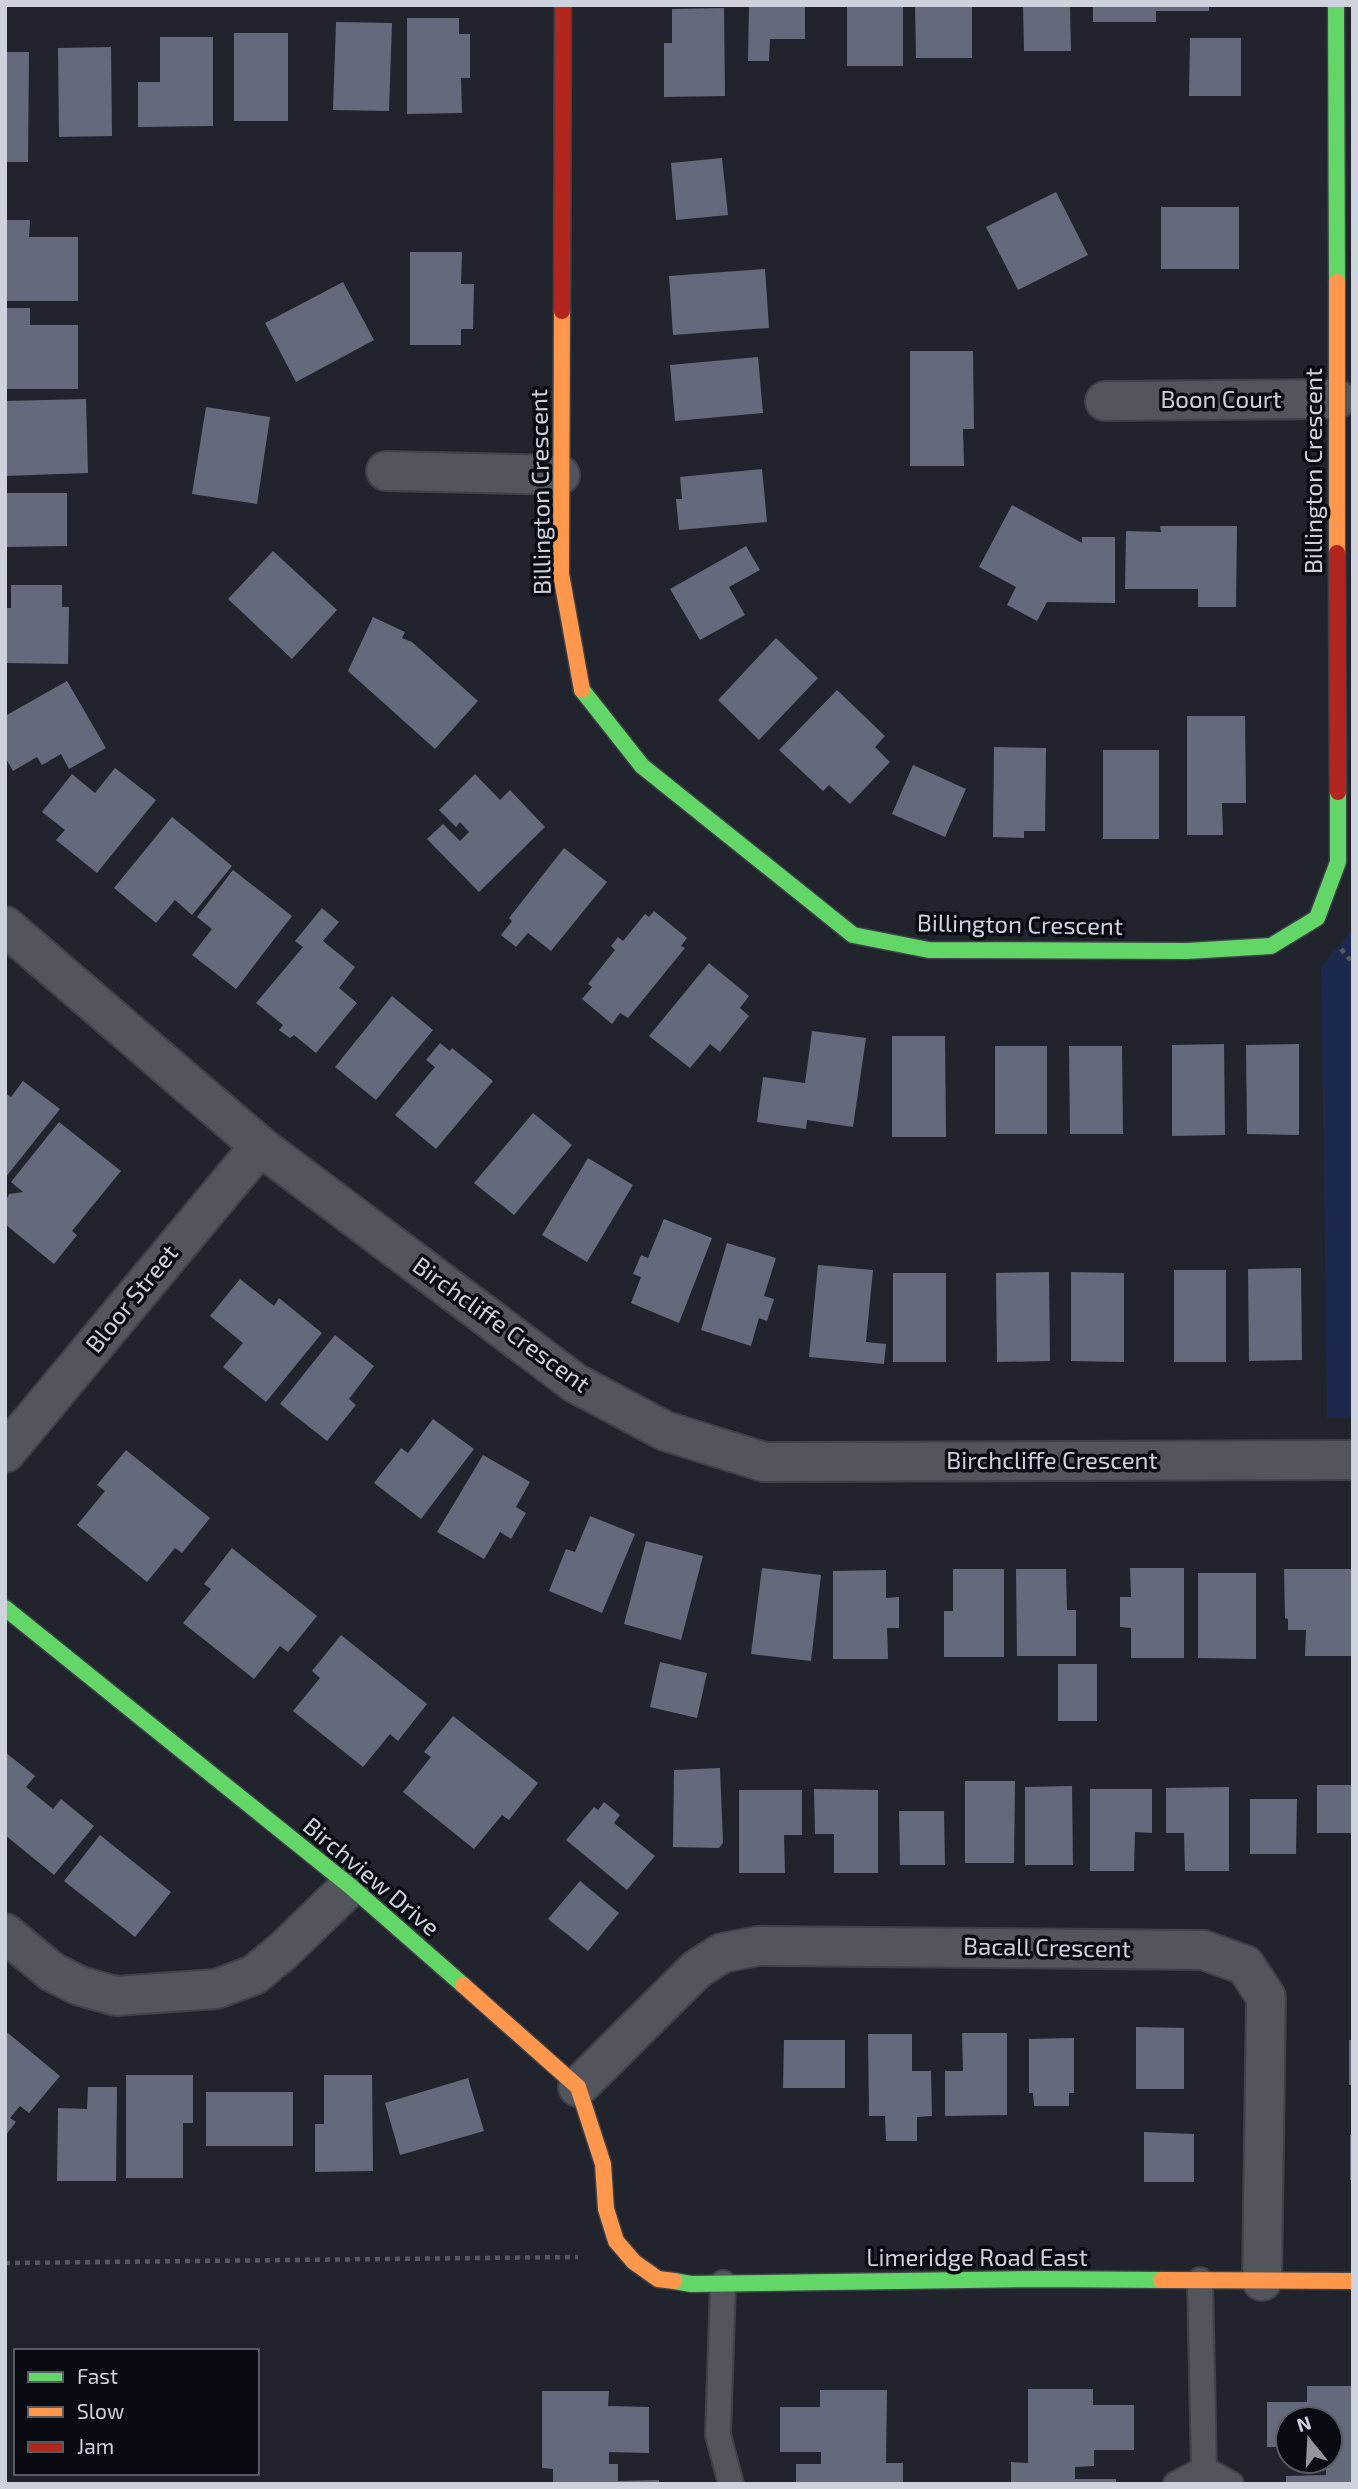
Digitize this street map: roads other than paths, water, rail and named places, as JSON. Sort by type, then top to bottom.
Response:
[{"type":"street","name":"Billington Crescent","points":[[563,5],[561,574],[580,687],[642,765],[853,934],[929,950],[1187,950],[1271,946],[1317,918],[1338,862],[1336,5]]},
{"type":"street","name":"Boon Court","points":[[1105,401],[1337,399]]},
{"type":"street","points":[[386,471],[560,475]]},
{"type":"street","name":"Birchcliffe Crescent","points":[[5,926],[260,1146],[575,1383],[665,1431],[764,1462],[1353,1460]]},
{"type":"street","name":"Bloor Street","points":[[5,1453],[260,1146]]},
{"type":"street","name":"Birchview Drive","points":[[5,1608],[350,1886],[578,2087]]},
{"type":"street","points":[[5,1933],[52,1972],[80,1986],[116,1996],[216,1989],[254,1975],[283,1951],[350,1886]]},
{"type":"street","name":"Bacall Crescent","points":[[578,2087],[697,1969],[722,1953],[758,1946],[1203,1950],[1245,1965],[1266,1997],[1265,2226],[1262,2281]]},
{"type":"street","name":"Limeridge Road East","points":[[578,2087],[603,2164],[606,2209],[617,2241],[634,2262],[657,2278],[691,2284],[1042,2279],[1353,2281]]},
{"type":"lane","points":[[1200,2280],[1204,2469]]},
{"type":"lane","points":[[723,2283],[718,2435],[731,2484]]},
{"type":"lane","points":[[1176,2484],[1204,2469]]},
{"type":"lane","points":[[1204,2469],[1231,2484]]}]
